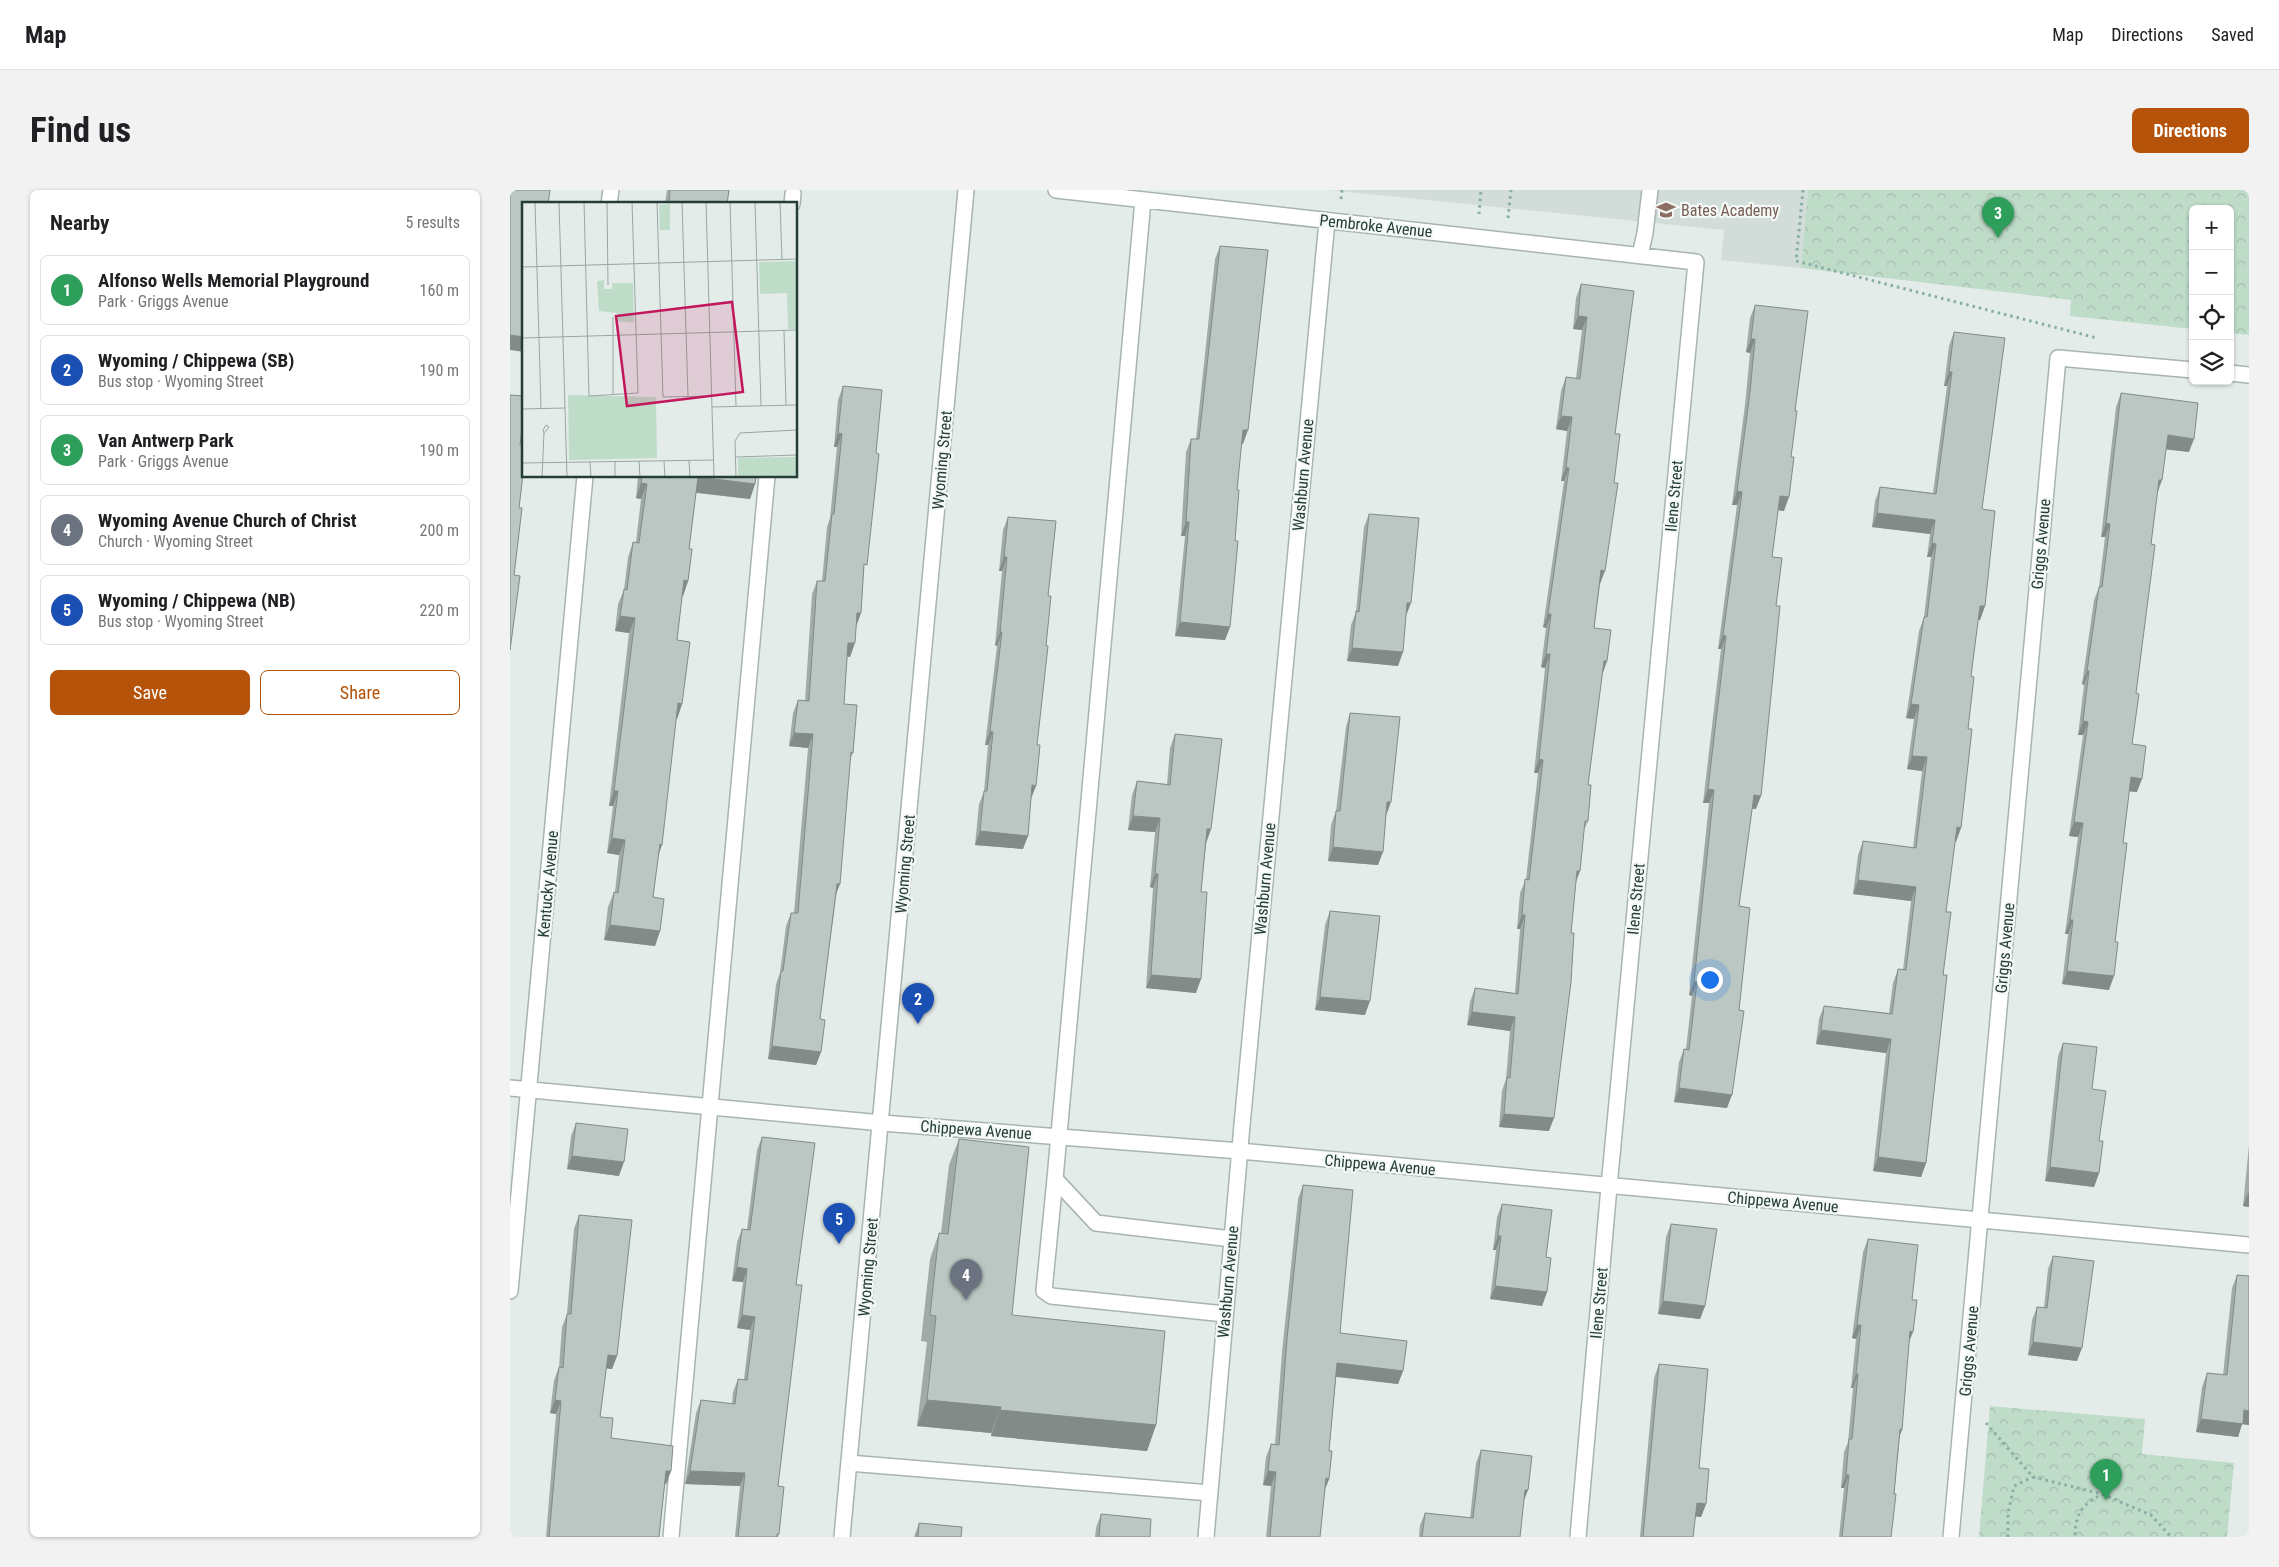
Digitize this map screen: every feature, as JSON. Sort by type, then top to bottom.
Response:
[{"type":"street","name":"Wyoming Street","points":[[842,1537],[882,1123],[966,190]]},
{"type":"street","name":"Pembroke Avenue","points":[[1056,190],[1696,262]]},
{"type":"street","points":[[1640,255],[1645,233],[1650,190]]},
{"type":"street","points":[[1143,200],[1044,1291],[1051,1296],[1225,1314]]},
{"type":"street","name":"Washburn Avenue","points":[[1206,1537],[1327,221]]},
{"type":"street","name":"Ilene Street","points":[[1578,1537],[1696,262]]},
{"type":"street","name":"Griggs Avenue","points":[[1951,1537],[2058,358],[2189,370]]},
{"type":"street","points":[[2234,373],[2249,375]]},
{"type":"street","name":"Kentucky Avenue","points":[[510,1291],[585,478]]},
{"type":"street","points":[[671,1537],[767,478]]},
{"type":"street","name":"Chippewa Avenue","points":[[510,1088],[882,1123],[1240,1151],[2249,1245]]},
{"type":"street","points":[[1055,1179],[1096,1223],[1232,1238]]},
{"type":"street","points":[[849,1462],[1210,1492]]},
{"type":"path","points":[[1341,199],[1342,190]]},
{"type":"path","points":[[1478,214],[1481,190]]},
{"type":"path","points":[[1508,218],[1511,190]]},
{"type":"path","points":[[1803,190],[1796,261],[2060,329]]},
{"type":"path","points":[[1986,1423],[2033,1477],[2102,1494],[2150,1515],[2170,1537]]},
{"type":"path","points":[[2008,1537],[2008,1512],[2014,1486],[2033,1477]]},
{"type":"path","points":[[2075,1535],[2076,1518],[2087,1502],[2102,1494]]},
{"type":"shaded area","name":"Bates Academy","points":[[1329,190],[1808,190],[1801,268],[1721,260],[1724,230]]},
{"type":"green space","points":[[1808,190],[2249,190],[2249,335],[2234,333],[2234,205],[2189,205],[2189,329],[2070,316],[2071,300],[1801,268]]},
{"type":"green space","points":[[1990,1406],[2145,1419],[2142,1454],[2234,1463],[2227,1537],[1979,1537]]},
{"type":"building","points":[[510,190],[550,190],[548,202],[522,202],[522,337],[510,335]]},
{"type":"building","points":[[670,190],[729,190],[727,202],[669,202]]},
{"type":"building","points":[[1220,246],[1268,250],[1248,430],[1243,430],[1237,490],[1239,490],[1235,541],[1238,541],[1230,627],[1180,622],[1189,522],[1186,522],[1191,439],[1199,439]]},
{"type":"building","points":[[1581,284],[1634,291],[1615,434],[1620,434],[1614,483],[1618,483],[1605,571],[1601,570],[1594,628],[1611,630],[1607,661],[1604,661],[1588,785],[1591,785],[1588,821],[1585,821],[1580,871],[1577,871],[1571,933],[1574,933],[1571,982],[1554,1118],[1504,1114],[1507,1077],[1510,1078],[1515,1017],[1472,1012],[1475,988],[1518,994],[1525,915],[1522,915],[1525,879],[1529,880],[1543,760],[1539,759],[1550,654],[1546,654],[1551,614],[1548,614],[1569,468],[1566,467],[1572,417],[1561,416],[1566,377],[1580,379],[1587,317],[1578,316]]},
{"type":"building","points":[[1755,305],[1808,311],[1795,411],[1797,411],[1791,457],[1794,457],[1789,497],[1780,496],[1772,557],[1782,558],[1776,606],[1780,606],[1761,796],[1754,795],[1739,906],[1750,908],[1739,1010],[1744,1011],[1732,1095],[1679,1088],[1684,1049],[1689,1050],[1697,982],[1694,982],[1714,790],[1708,789],[1726,636],[1723,635],[1742,492],[1737,491],[1750,392],[1755,339],[1751,339]]},
{"type":"building","points":[[1954,332],[2005,338],[1982,509],[1995,511],[1985,606],[1980,606],[1971,676],[1974,677],[1968,729],[1972,729],[1961,828],[1957,827],[1946,912],[1951,912],[1943,975],[1947,975],[1926,1163],[1878,1157],[1891,1039],[1821,1030],[1824,1006],[1892,1014],[1898,969],[1906,970],[1916,887],[1858,880],[1863,841],[1916,848],[1927,757],[1912,756],[1919,705],[1911,704],[1924,617],[1927,617],[1936,544],[1932,543],[1935,520],[1877,513],[1880,487],[1936,494],[1952,372],[1949,372]]},
{"type":"building","points":[[843,386],[882,390],[876,453],[879,454],[867,565],[864,564],[861,613],[857,613],[855,643],[848,643],[844,704],[857,705],[853,753],[851,752],[840,884],[837,884],[820,1019],[825,1020],[821,1052],[772,1046],[781,971],[783,971],[791,913],[798,913],[813,734],[794,733],[798,700],[809,701],[817,581],[825,581],[832,514],[834,514],[842,434],[838,433]]},
{"type":"building","points":[[2121,393],[2198,403],[2194,439],[2168,435],[2162,480],[2159,480],[2151,544],[2155,545],[2136,693],[2139,694],[2132,744],[2146,746],[2142,779],[2131,777],[2123,843],[2127,843],[2115,942],[2118,942],[2114,976],[2067,971],[2073,920],[2070,920],[2083,823],[2074,822],[2088,722],[2083,721],[2089,671],[2087,671],[2099,587],[2102,587],[2110,524],[2106,523]]},
{"type":"building","points":[[510,395],[522,396],[520,445],[522,446],[523,478],[519,508],[522,508],[514,575],[520,576],[510,650]]},
{"type":"building","points":[[642,478],[698,478],[689,549],[692,549],[688,581],[684,580],[677,640],[690,642],[682,704],[678,703],[662,845],[660,844],[653,897],[664,899],[660,931],[610,925],[614,892],[618,893],[625,840],[612,838],[618,791],[614,791],[635,618],[620,616],[624,589],[627,590],[633,542],[639,543],[647,484],[641,483]]},
{"type":"building","points":[[706,478],[756,478],[755,484]]},
{"type":"building","points":[[1369,514],[1419,518],[1411,603],[1407,603],[1403,652],[1352,648],[1356,611],[1359,612]]},
{"type":"building","points":[[1008,517],[1056,521],[1048,596],[1051,596],[1046,646],[1048,646],[1037,745],[1040,745],[1036,786],[1032,785],[1028,836],[980,831],[984,791],[987,791],[993,732],[990,731],[1002,632],[1000,632],[1007,557],[1004,557]]},
{"type":"building","points":[[1350,713],[1400,717],[1391,802],[1387,802],[1383,852],[1333,847],[1336,811],[1340,811]]},
{"type":"building","points":[[1175,734],[1222,739],[1211,829],[1207,829],[1201,892],[1207,892],[1201,979],[1151,975],[1158,874],[1155,874],[1160,818],[1133,816],[1137,781],[1170,785]]},
{"type":"building","points":[[1330,911],[1380,916],[1370,1001],[1320,997]]},
{"type":"building","points":[[2063,1043],[2097,1047],[2092,1089],[2106,1091],[2099,1141],[2103,1141],[2099,1173],[2050,1167]]},
{"type":"building","points":[[576,1123],[628,1129],[624,1162],[572,1156]]},
{"type":"building","points":[[762,1137],[815,1143],[796,1285],[802,1285],[778,1486],[784,1487],[779,1534],[777,1534],[777,1537],[738,1537],[745,1473],[690,1471],[701,1400],[735,1404],[738,1379],[747,1380],[755,1317],[742,1315],[747,1269],[737,1267],[742,1229],[750,1230]]},
{"type":"building","points":[[959,1139],[1029,1147],[1012,1315],[1165,1331],[1156,1425],[1000,1410],[1001,1407],[927,1400],[936,1316],[930,1315],[939,1233],[948,1234]]},
{"type":"building","points":[[1303,1185],[1353,1190],[1340,1333],[1407,1341],[1403,1371],[1337,1363],[1329,1451],[1332,1451],[1329,1479],[1326,1478],[1320,1537],[1270,1537],[1276,1472],[1268,1471],[1271,1444],[1279,1445],[1287,1339]]},
{"type":"building","points":[[1502,1204],[1552,1210],[1546,1257],[1551,1258],[1547,1292],[1495,1286],[1501,1236],[1498,1236]]},
{"type":"building","points":[[579,1215],[632,1220],[617,1356],[608,1355],[600,1417],[613,1418],[611,1438],[673,1446],[671,1471],[666,1471],[659,1537],[549,1537],[561,1401],[555,1400],[559,1367],[563,1368],[567,1314],[571,1314]]},
{"type":"building","points":[[1671,1224],[1717,1229],[1705,1306],[1663,1301]]},
{"type":"building","points":[[1868,1239],[1918,1245],[1912,1300],[1917,1300],[1913,1332],[1910,1331],[1891,1537],[1842,1537],[1849,1475],[1846,1475],[1849,1439],[1852,1439],[1858,1374],[1856,1374],[1861,1325],[1857,1325]]},
{"type":"building","points":[[2053,1256],[2094,1261],[2082,1348],[2033,1342],[2037,1307],[2047,1308]]},
{"type":"building","points":[[2237,1275],[2249,1276],[2249,1411],[2244,1410],[2243,1424],[2201,1419],[2207,1373],[2227,1375]]},
{"type":"building","points":[[1659,1364],[1708,1369],[1699,1468],[1709,1469],[1706,1504],[1697,1503],[1693,1537],[1643,1537]]},
{"type":"building","points":[[1481,1450],[1532,1456],[1528,1490],[1525,1490],[1520,1537],[1422,1537],[1425,1513],[1473,1518]]},
{"type":"building","points":[[1101,1514],[1151,1519],[1150,1537],[1099,1537]]},
{"type":"building","points":[[919,1523],[962,1527],[961,1537],[918,1537]]},
{"type":"place","name":"Bates Academy","points":[[1666,210]]},
{"type":"place","name":"Van Antwerp Park","points":[[1998,238]]},
{"type":"place","name":"Wyoming / Chippewa (SB)","points":[[918,1024]]},
{"type":"place","name":"Wyoming / Chippewa (NB)","points":[[839,1244]]},
{"type":"place","name":"Wyoming Avenue Church of Christ","points":[[966,1300]]},
{"type":"place","name":"Alfonso Wells Memorial Playground","points":[[2106,1500]]}]
